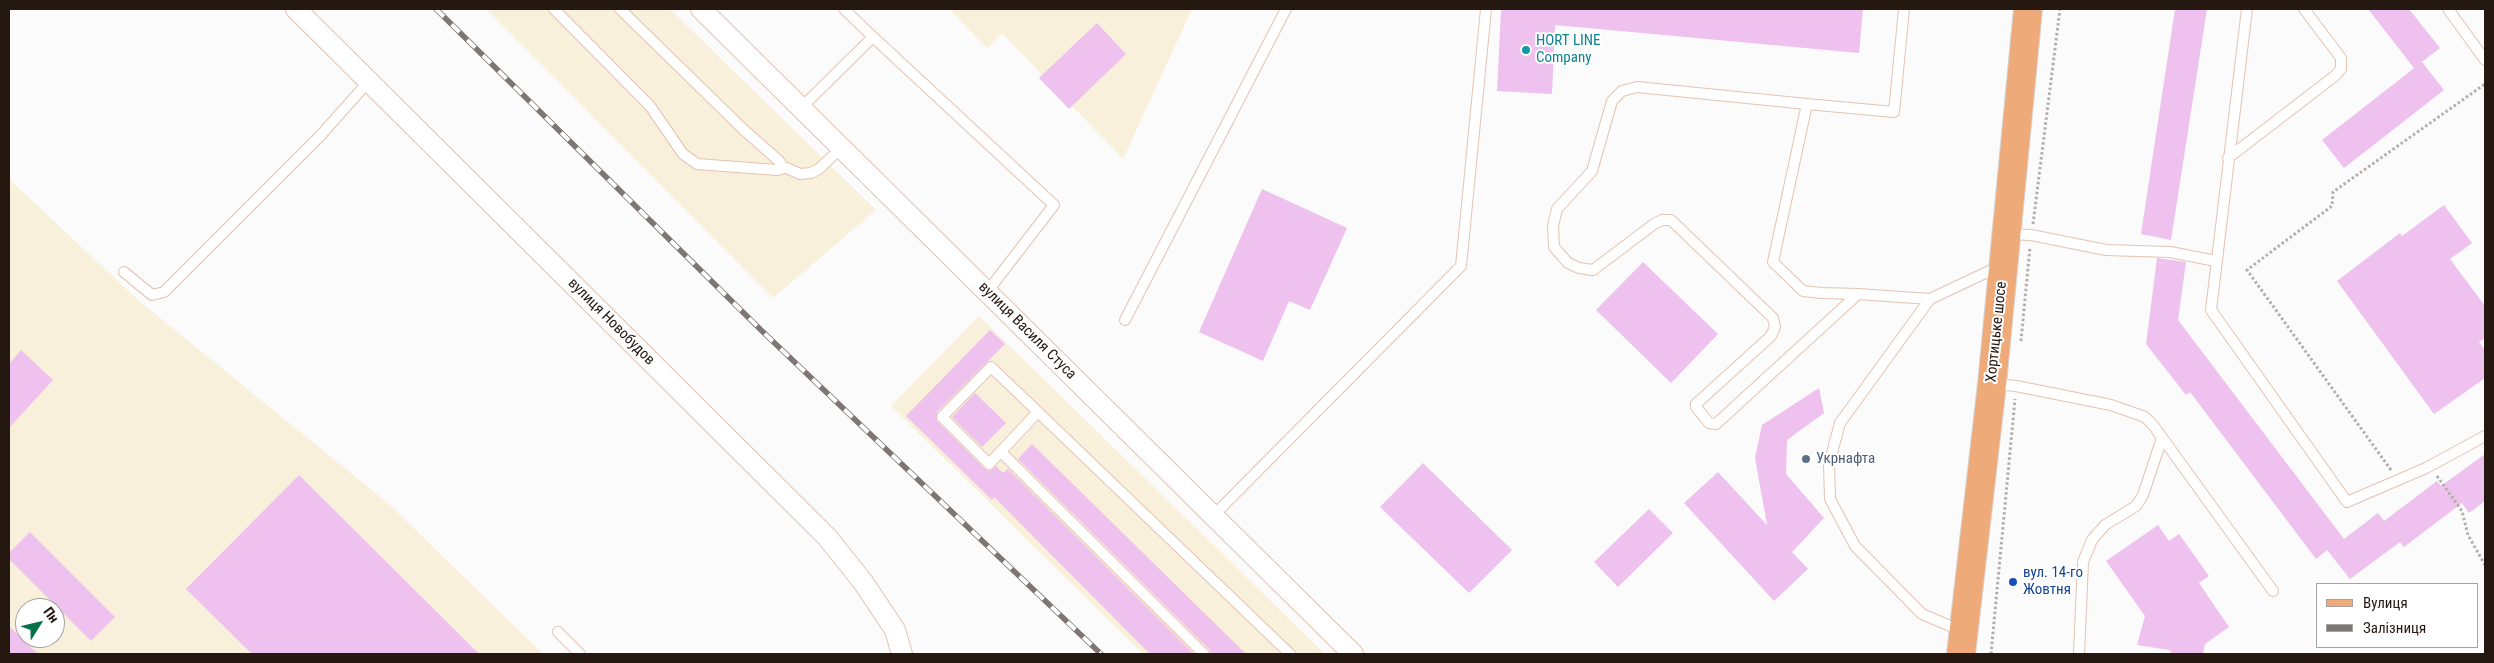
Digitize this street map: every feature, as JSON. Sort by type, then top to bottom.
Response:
[{"type":"main road","name":"Хортицьке шосе","points":[[1962,643],[2004,385],[2003,264],[2019,235],[2028,9]]},
{"type":"street","name":"вулиця Новобудов","points":[[296,9],[827,537],[863,582],[895,630],[902,654]]},
{"type":"street","name":"вулиця Василя Стуса","points":[[700,9],[1353,654]]},
{"type":"lane","points":[[554,9],[650,106],[683,154],[697,164],[777,170],[782,166]]},
{"type":"lane","points":[[620,9],[782,166],[791,172],[812,173],[819,169],[841,148]]},
{"type":"lane","points":[[844,9],[1054,205],[987,292]]},
{"type":"lane","points":[[1125,320],[1286,9]]},
{"type":"lane","points":[[1214,515],[1461,266],[1486,9]]},
{"type":"lane","points":[[1858,294],[1716,424],[1712,425],[1696,407],[1696,404],[1771,336],[1775,327],[1773,318],[1671,220],[1662,220],[1654,224],[1592,270],[1579,268],[1568,263],[1554,247],[1553,226],[1557,209],[1592,171],[1612,101],[1622,91],[1637,87],[1894,112],[1904,9]]},
{"type":"lane","points":[[2246,9],[2211,310],[2347,502],[2426,468],[2485,436]]},
{"type":"lane","points":[[2228,158],[2342,69],[2342,58],[2304,9]]},
{"type":"lane","points":[[2448,9],[2485,60]]},
{"type":"lane","points":[[801,108],[873,37]]},
{"type":"lane","points":[[124,272],[152,295],[164,292],[293,163],[369,80]]},
{"type":"lane","points":[[1807,104],[1773,262],[1803,291],[1930,299]]},
{"type":"lane","points":[[2019,235],[2106,250],[2170,252],[2216,261]]},
{"type":"lane","points":[[1962,643],[1922,614],[1855,546],[1830,499],[1829,464],[1840,424],[1930,299],[2003,264]]},
{"type":"lane","points":[[1038,412],[989,464],[942,417],[991,367],[1038,412],[1290,654]]},
{"type":"lane","points":[[2004,385],[2129,410],[2144,417],[2162,438],[2273,591]]},
{"type":"lane","points":[[2078,654],[2084,562],[2092,540],[2105,524],[2136,506],[2142,495],[2162,438]]},
{"type":"lane","points":[[1001,452],[1204,654]]},
{"type":"lane","points":[[558,632],[580,654]]},
{"type":"path","points":[[2020,348],[2019,235],[2060,9]]},
{"type":"path","points":[[2399,480],[2247,270],[2332,206],[2333,192],[2485,84]]},
{"type":"path","points":[[1991,654],[2004,385]]},
{"type":"path","points":[[2426,468],[2440,478],[2462,511],[2468,535],[2485,565]]},
{"type":"shaded area","points":[[486,9],[670,9],[876,210],[773,298]]},
{"type":"shaded area","points":[[949,9],[1192,9],[1123,159],[1002,33],[987,48]]},
{"type":"shaded area","points":[[9,179],[138,300],[390,505],[543,654],[9,654]]},
{"type":"shaded area","points":[[979,316],[1325,654],[1143,654],[891,406]]},
{"type":"building","points":[[1501,9],[1863,9],[1859,53],[1555,25],[1552,94],[1497,91]]},
{"type":"building","points":[[2175,9],[2207,9],[2171,240],[2141,234]]},
{"type":"building","points":[[2368,9],[2409,9],[2440,48],[2414,68]]},
{"type":"building","points":[[1097,23],[1126,54],[1069,109],[1039,78]]},
{"type":"building","points":[[2422,62],[2444,90],[2344,168],[2322,140]]},
{"type":"building","points":[[1262,189],[1347,228],[1310,310],[1289,301],[1263,361],[1199,332]]},
{"type":"building","points":[[2444,205],[2472,243],[2450,259],[2485,306],[2485,338],[2479,342],[2485,350],[2485,378],[2434,414],[2337,281],[2400,233],[2402,236]]},
{"type":"building","points":[[2157,258],[2186,262],[2178,320],[2344,539],[2378,513],[2384,521],[2437,481],[2441,486],[2485,454],[2485,501],[2469,513],[2462,503],[2404,547],[2400,542],[2350,579],[2327,550],[2316,559],[2190,392],[2186,395],[2146,344]]},
{"type":"building","points":[[1643,262],[1718,334],[1671,383],[1596,310]]},
{"type":"building","points":[[990,330],[1005,344],[937,412],[937,421],[985,469],[990,471],[996,466],[1003,473],[1008,469],[1194,654],[1150,654],[994,497],[992,500],[906,416]]},
{"type":"building","points":[[21,350],[53,380],[9,428],[9,364]]},
{"type":"building","points":[[1819,388],[1824,413],[1787,440],[1786,474],[1824,518],[1792,552],[1808,569],[1774,601],[1684,503],[1718,472],[1767,525],[1755,458],[1762,425]]},
{"type":"building","points":[[975,393],[1006,423],[982,447],[952,417]]},
{"type":"building","points":[[1032,444],[1246,654],[1211,654],[1209,649],[1018,459]]},
{"type":"building","points":[[1423,463],[1512,550],[1469,593],[1380,507]]},
{"type":"building","points":[[299,475],[479,654],[252,654],[186,589]]},
{"type":"building","points":[[1649,509],[1673,533],[1618,587],[1594,562]]},
{"type":"building","points":[[2158,525],[2169,541],[2179,534],[2209,576],[2199,583],[2229,627],[2205,644],[2203,654],[2172,654],[2169,650],[2137,645],[2145,616],[2106,561]]},
{"type":"building","points":[[30,532],[115,617],[91,641],[65,615],[65,598],[48,598],[9,559],[9,553]]},
{"type":"building","points":[[9,626],[15,632],[15,648],[32,648],[38,654],[9,654]]},
{"type":"railway","points":[[436,9],[762,331],[1101,654]]},
{"type":"place","name":"HORT LINE Company","points":[[1526,50]]},
{"type":"place","name":"Укрнафта","points":[[1806,459]]},
{"type":"place","name":"вул. 14-го Жовтня","points":[[2013,582]]}]
